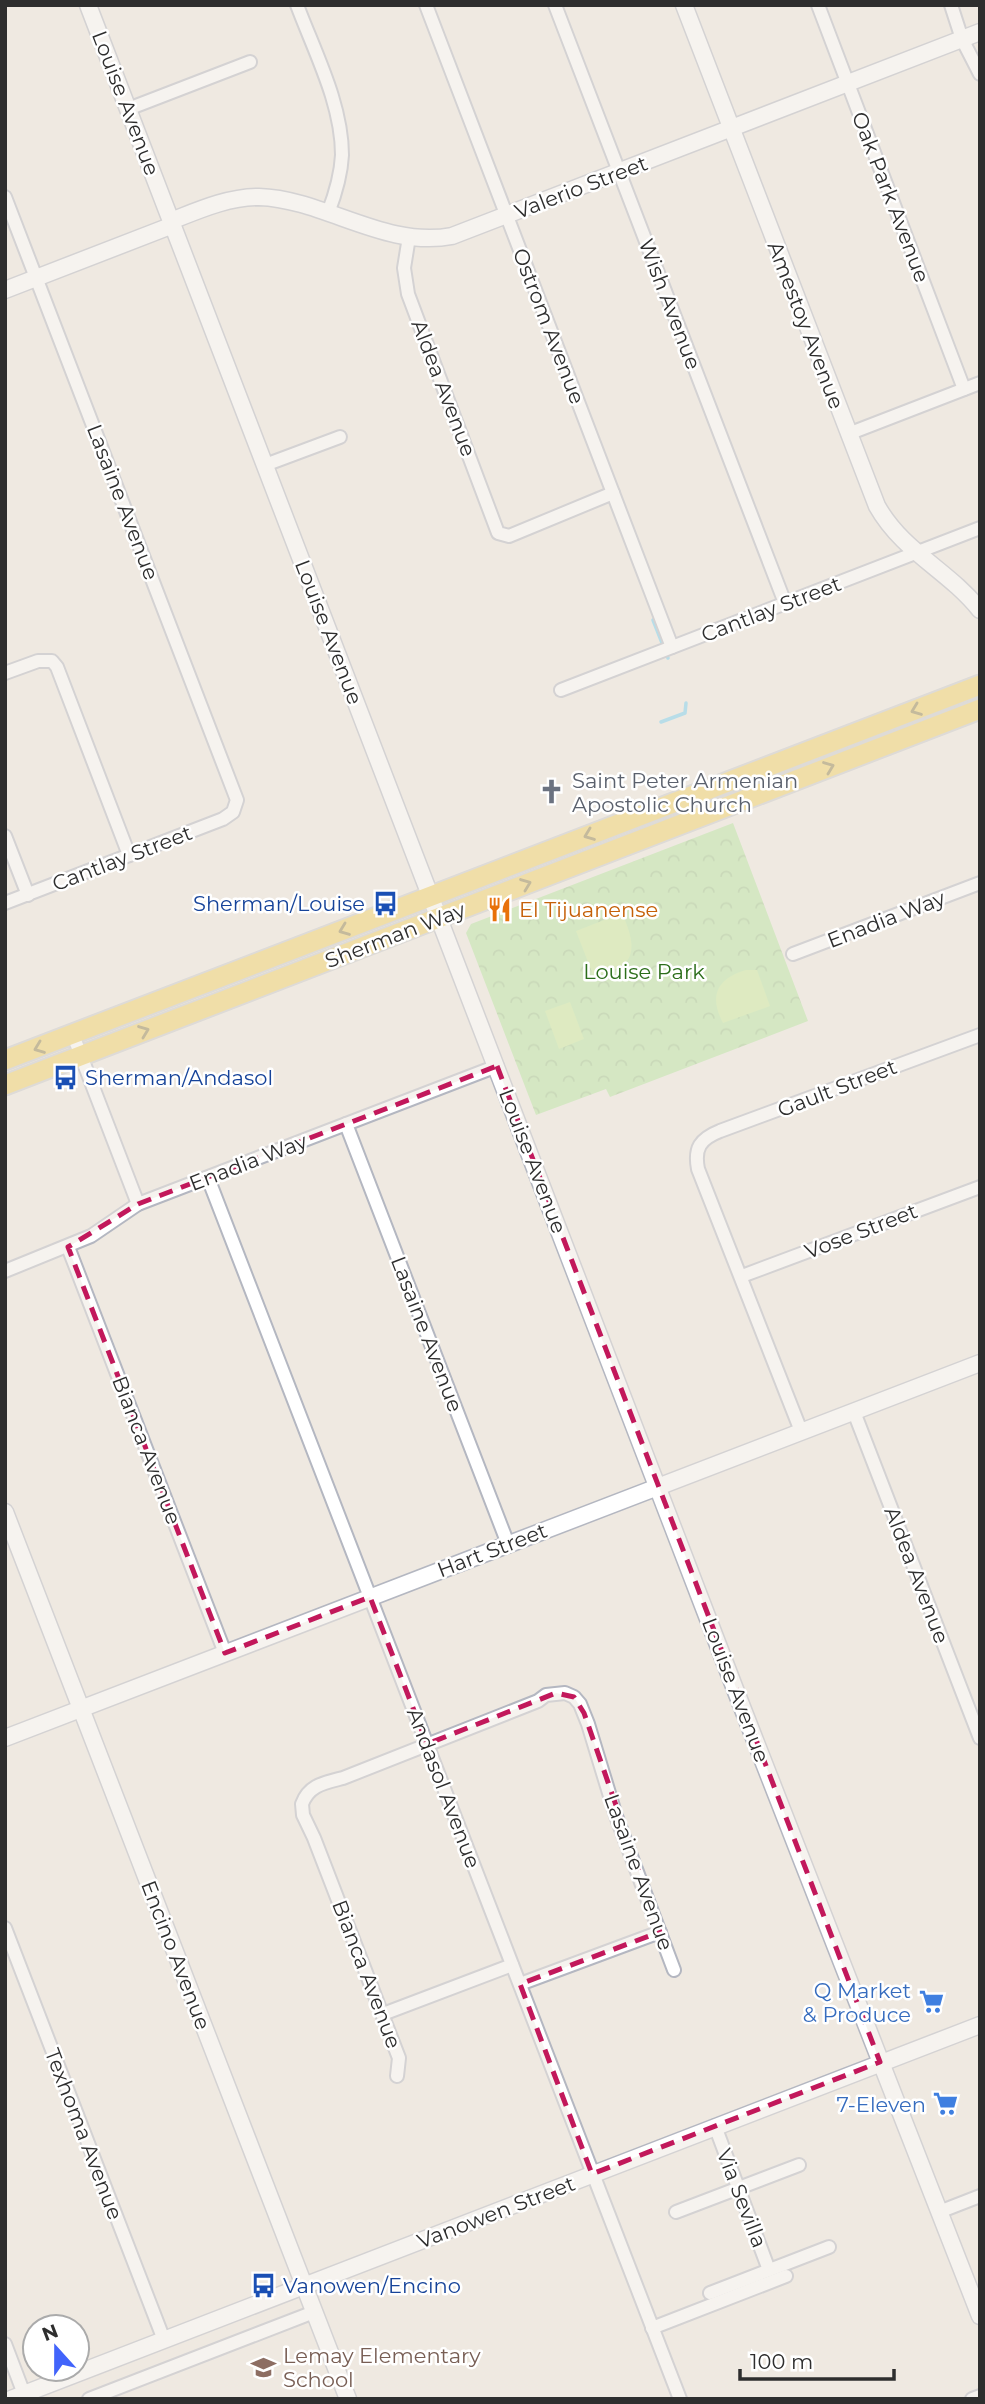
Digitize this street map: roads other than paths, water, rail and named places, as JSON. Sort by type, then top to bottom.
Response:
[{"type":"main road","name":"Sherman Way","points":[[5,1060],[980,685]]},
{"type":"main road","name":"Sherman Way","points":[[5,1085],[980,709]]},
{"type":"street","name":"Louise Avenue","points":[[88,5],[657,1486],[980,2316]]},
{"type":"street","points":[[297,5],[338,117],[342,158],[338,183],[328,213]]},
{"type":"street","name":"Ostrom Avenue","points":[[426,5],[672,647]]},
{"type":"street","name":"Wish Avenue","points":[[555,5],[785,603]]},
{"type":"street","name":"Amestoy Avenue","points":[[684,5],[877,506],[897,536],[956,584],[980,610]]},
{"type":"street","name":"Oak Park Avenue","points":[[818,5],[964,389]]},
{"type":"street","points":[[951,5],[962,39],[980,74]]},
{"type":"street","name":"Valerio Street","points":[[5,290],[223,202],[250,197],[278,200],[409,237],[431,239],[452,236],[980,32]]},
{"type":"street","points":[[128,109],[250,62]]},
{"type":"street","name":"Lasaine Avenue","points":[[5,197],[236,797],[235,807]]},
{"type":"street","name":"Aldea Avenue","points":[[409,237],[404,268],[408,294],[495,528],[501,535],[509,536],[613,493]]},
{"type":"street","points":[[849,434],[980,383]]},
{"type":"street","points":[[265,465],[340,437]]},
{"type":"street","name":"Cantlay Street","points":[[561,690],[917,554],[980,527]]},
{"type":"street","points":[[5,673],[38,661],[52,661],[60,673],[130,855]]},
{"type":"street","name":"Cantlay Street","points":[[5,903],[229,817],[235,807]]},
{"type":"street","points":[[5,836],[28,895]]},
{"type":"street","name":"Enadia Way","points":[[793,954],[980,883]]},
{"type":"street","points":[[73,1035],[138,1204]]},
{"type":"street","name":"Gault Street","points":[[742,1276],[698,1169],[698,1146],[702,1140],[980,1035]]},
{"type":"street","name":"Enadia Way","points":[[5,1271],[92,1236],[138,1204],[497,1066]]},
{"type":"street","name":"Lasaine Avenue","points":[[346,1124],[508,1544]]},
{"type":"street","name":"Andasol Avenue","points":[[208,1178],[680,2399]]},
{"type":"street","name":"Vose Street","points":[[742,1276],[980,1187]]},
{"type":"street","name":"Bianca Avenue","points":[[68,1247],[225,1653]]},
{"type":"street","points":[[742,1276],[802,1431]]},
{"type":"street","name":"Hart Street","points":[[5,1738],[980,1363]]},
{"type":"street","name":"Aldea Avenue","points":[[854,1412],[980,1738]]},
{"type":"street","name":"Encino Avenue","points":[[5,1512],[348,2399]]},
{"type":"street","name":"Lasaine Avenue","points":[[427,1744],[538,1701],[546,1695],[565,1693],[574,1697],[584,1713],[616,1816],[674,1970]]},
{"type":"street","name":"Bianca Avenue","points":[[397,2076],[399,2058],[303,1815],[302,1804],[310,1789],[320,1784],[427,1744]]},
{"type":"street","name":"Texhoma Avenue","points":[[5,1928],[164,2340]]},
{"type":"street","points":[[520,1984],[660,1932]]},
{"type":"street","points":[[383,2014],[512,1965]]},
{"type":"street","name":"Vanowen Street","points":[[18,2396],[980,2025]]},
{"type":"street","name":"Via Sevilla","points":[[715,2126],[769,2270]]},
{"type":"street","points":[[676,2213],[799,2165]]},
{"type":"street","points":[[939,2212],[980,2196]]},
{"type":"street","points":[[710,2293],[830,2247]]},
{"type":"street","points":[[652,2328],[786,2276]]},
{"type":"street","points":[[89,2399],[314,2312]]},
{"type":"street","points":[[5,2344],[18,2396]]},
{"type":"street","points":[[972,2399],[980,2396]]},
{"type":"waterway","points":[[653,620],[668,658]]},
{"type":"waterway","points":[[661,722],[685,713],[686,703]]},
{"type":"place","name":"Saint Peter Armenian Apostolic Church","points":[[552,792]]},
{"type":"place","name":"Sherman/Louise","points":[[385,903]]},
{"type":"place","name":"El Tijuanense","points":[[499,909]]},
{"type":"place","name":"Sherman/Andasol","points":[[65,1077]]},
{"type":"place","name":"Q Market & Produce","points":[[931,2002]]},
{"type":"place","name":"7-Eleven","points":[[946,2104]]},
{"type":"place","name":"Vanowen/Encino","points":[[263,2285]]},
{"type":"place","name":"Lemay Elementary School","points":[[263,2367]]},
{"type":"park label","name":"Louise Park","points":[[644,971]]}]
